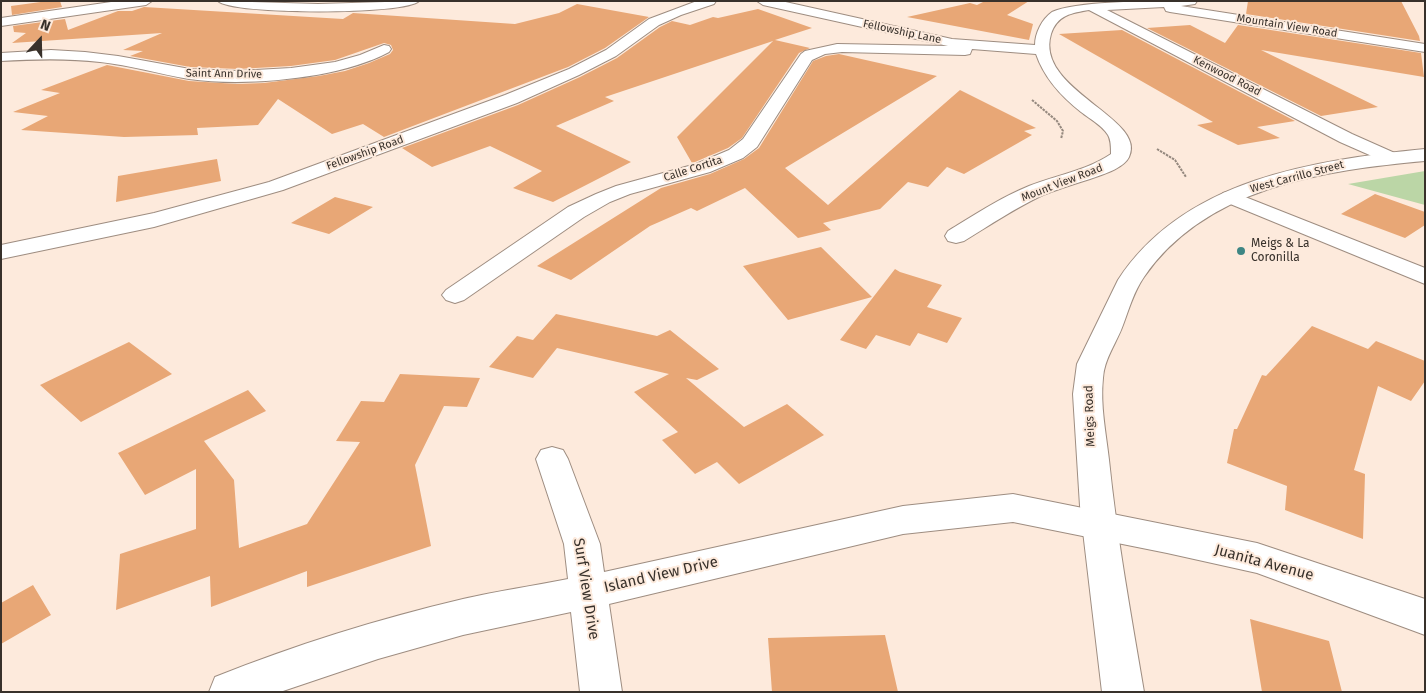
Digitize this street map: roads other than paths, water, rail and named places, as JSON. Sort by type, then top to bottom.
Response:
[{"type":"street","points":[[1,22],[146,1]]},
{"type":"street","points":[[224,1],[254,6],[307,8],[366,6],[413,1]]},
{"type":"street","name":"Fellowship Road","points":[[1,252],[154,220],[276,186],[511,99],[574,72],[611,53],[654,22],[676,12],[710,1]]},
{"type":"street","name":"Fellowship Lane","points":[[763,1],[963,45],[1042,50]]},
{"type":"street","name":"Kenwood Road","points":[[1062,1],[1090,6],[1346,138],[1390,158]]},
{"type":"street","points":[[1042,50],[1043,33],[1058,14],[1090,6],[1191,1]]},
{"type":"street","name":"Mountain View Road","points":[[1149,4],[1425,48]]},
{"type":"street","name":"Calle Cortita","points":[[455,295],[568,217],[603,198],[623,190],[703,168],[736,154],[750,143],[806,57],[811,54],[842,48],[957,52],[965,51],[963,45]]},
{"type":"street","name":"Saint Ann Drive","points":[[1,57],[80,56],[134,63],[174,72],[227,76],[265,75],[320,69],[351,63],[384,48]]},
{"type":"street","name":"Mount View Road","points":[[956,236],[1015,200],[1048,186],[1094,172],[1112,163],[1120,156],[1121,145],[1116,132],[1066,90],[1052,74],[1042,50]]},
{"type":"street","name":"West Carrillo Street","points":[[1230,196],[1319,169],[1390,158],[1425,155]]},
{"type":"street","points":[[1230,196],[1425,277]]},
{"type":"street","name":"Meigs Road","points":[[1123,692],[1099,525],[1088,407],[1090,368],[1105,337],[1121,296],[1134,272],[1151,252],[1179,226],[1230,196]]},
{"type":"street","name":"Surf View Drive","points":[[552,459],[582,544],[601,692]]},
{"type":"street","name":"Island View Drive","points":[[230,692],[288,668],[378,640],[463,618],[589,592],[903,520],[1013,508],[1099,525]]},
{"type":"street","name":"Juanita Avenue","points":[[1099,525],[1167,538],[1266,561],[1425,617]]},
{"type":"place","name":"Meigs & La Coronilla","points":[[1241,251]]}]
